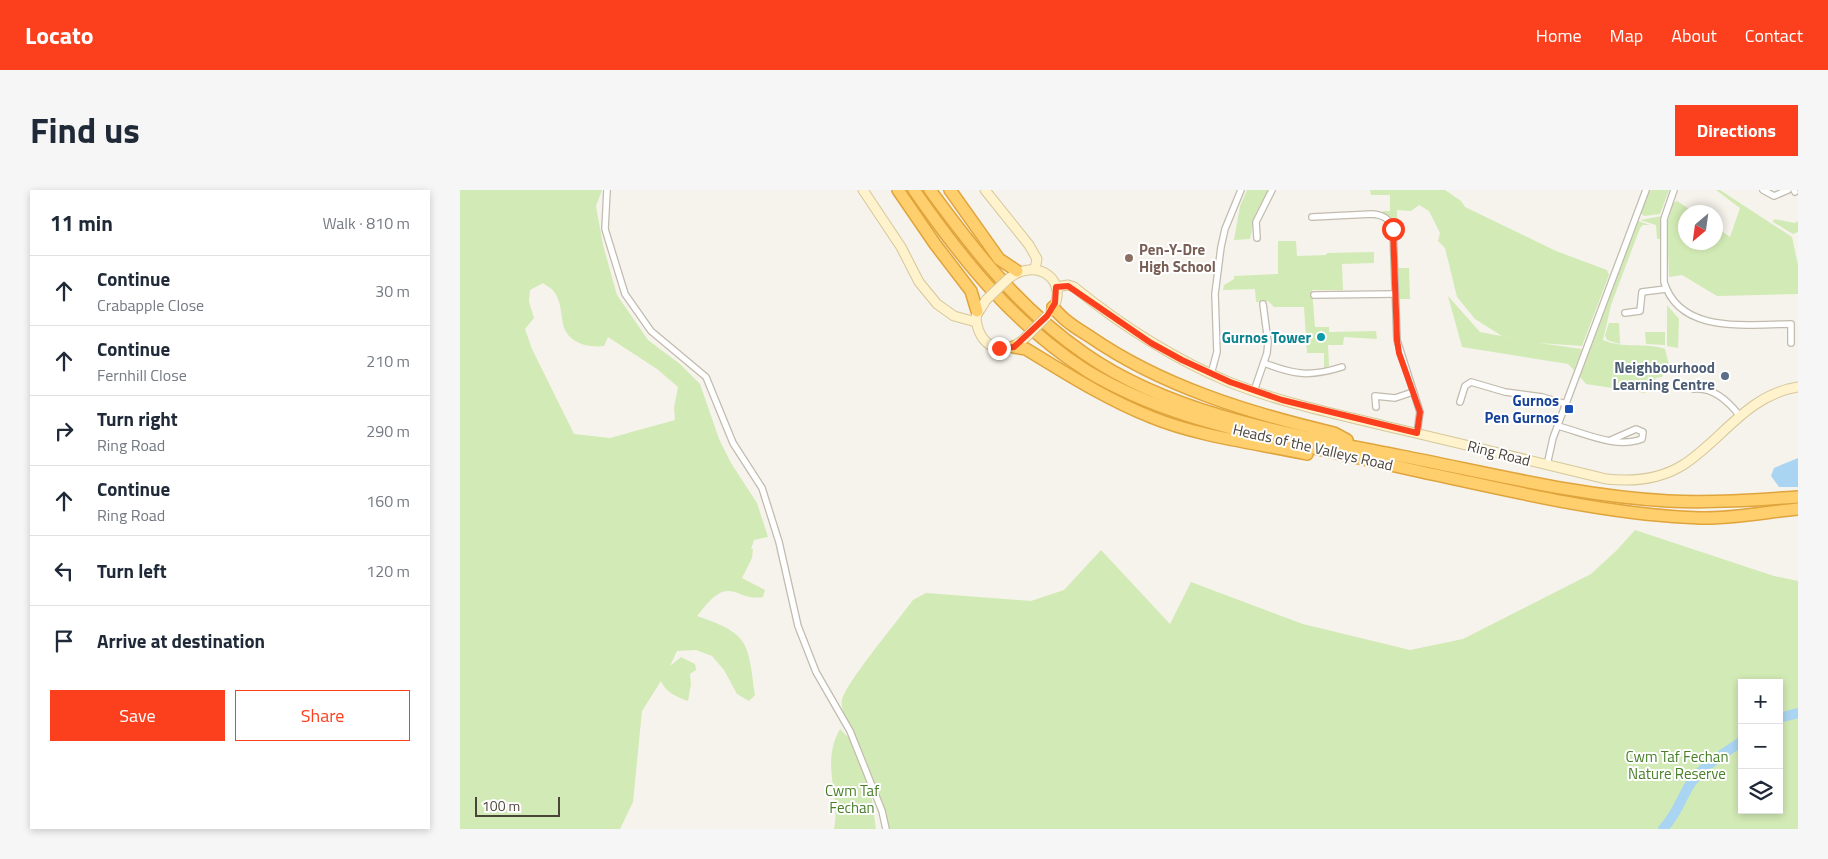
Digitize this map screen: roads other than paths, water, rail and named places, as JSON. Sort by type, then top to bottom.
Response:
[{"type":"highway","points":[[898,190],[935,244],[972,291],[976,301],[977,316]]},
{"type":"highway","name":"Heads of the Valleys Road","points":[[914,190],[980,279],[1043,338],[1086,370],[1122,391],[1163,408],[1242,431],[1612,496],[1677,501],[1727,501],[1798,497]]},
{"type":"highway","name":"Heads of the Valleys Road","points":[[930,190],[965,238],[1016,298],[1086,354],[1130,380],[1173,400],[1359,453],[1596,507],[1644,514],[1702,518],[1798,509]]},
{"type":"highway","points":[[950,190],[999,260],[1017,272]]},
{"type":"highway","points":[[1050,312],[1058,314],[1109,350],[1139,367],[1239,407],[1334,433],[1359,453]]},
{"type":"highway","points":[[1014,347],[1026,350],[1106,398],[1153,418],[1197,431],[1335,460],[1359,453]]},
{"type":"street","points":[[607,190],[605,229],[625,294],[651,331],[706,377],[733,443],[762,488],[779,542],[798,626],[816,672],[850,732],[882,811],[886,829]]},
{"type":"street","points":[[863,190],[901,247],[919,282],[937,304],[954,316],[977,316]]},
{"type":"street","points":[[985,190],[1029,245],[1037,259],[1035,268]]},
{"type":"street","points":[[1211,374],[1217,352],[1215,294],[1221,246],[1225,229],[1241,190]]},
{"type":"street","points":[[1256,238],[1256,222],[1272,190]]},
{"type":"street","points":[[1547,465],[1558,426],[1646,190]]},
{"type":"street","points":[[1674,190],[1663,223],[1664,282],[1666,289],[1683,309],[1708,323],[1791,324],[1791,343]]},
{"type":"street","points":[[1763,190],[1774,196],[1788,190]]},
{"type":"street","points":[[1312,217],[1380,215],[1390,222],[1393,229],[1397,340],[1420,412],[1417,433]]},
{"type":"street","points":[[1035,268],[1047,274],[1056,287],[1057,294],[1050,312],[1014,347],[1006,349],[992,346],[978,331],[977,316],[986,300],[1017,272],[1035,268]]},
{"type":"street","name":"Ring Road","points":[[1056,287],[1062,285],[1074,288],[1120,323],[1168,353],[1211,374],[1254,391],[1282,400],[1606,480],[1623,481],[1654,478],[1683,464],[1739,415],[1766,397],[1798,387]]},
{"type":"street","points":[[1625,313],[1640,311],[1642,292],[1666,289]]},
{"type":"street","points":[[1314,295],[1395,294]]},
{"type":"street","points":[[1254,391],[1264,363],[1268,342],[1262,304]]},
{"type":"street","points":[[1264,363],[1300,374],[1323,373],[1342,368]]},
{"type":"street","points":[[1460,402],[1465,386],[1471,382],[1566,404]]},
{"type":"street","points":[[1694,389],[1704,388],[1728,401],[1739,415]]},
{"type":"street","points":[[1376,407],[1375,396],[1395,398],[1413,392]]},
{"type":"street","points":[[1558,426],[1611,440],[1631,443],[1642,439],[1644,432],[1636,429],[1611,440]]},
{"type":"water","points":[[1798,458],[1798,487],[1779,487],[1771,476],[1774,468]]},
{"type":"waterway","points":[[1783,717],[1798,713]]},
{"type":"waterway","points":[[1663,829],[1699,773],[1738,744]]},
{"type":"place","name":"Pen-Y-Dre High School","points":[[1129,258]]},
{"type":"place","name":"Gurnos Tower","points":[[1321,337]]},
{"type":"place","name":"Neighbourhood Learning Centre","points":[[1725,376]]},
{"type":"place","name":"Gurnos Pen Gurnos","points":[[1569,409]]},
{"type":"park label","name":"Cwm Taf Fechan Nature Reserve","points":[[1677,764]]},
{"type":"park label","name":"Cwm Taf Fechan","points":[[852,798]]}]
